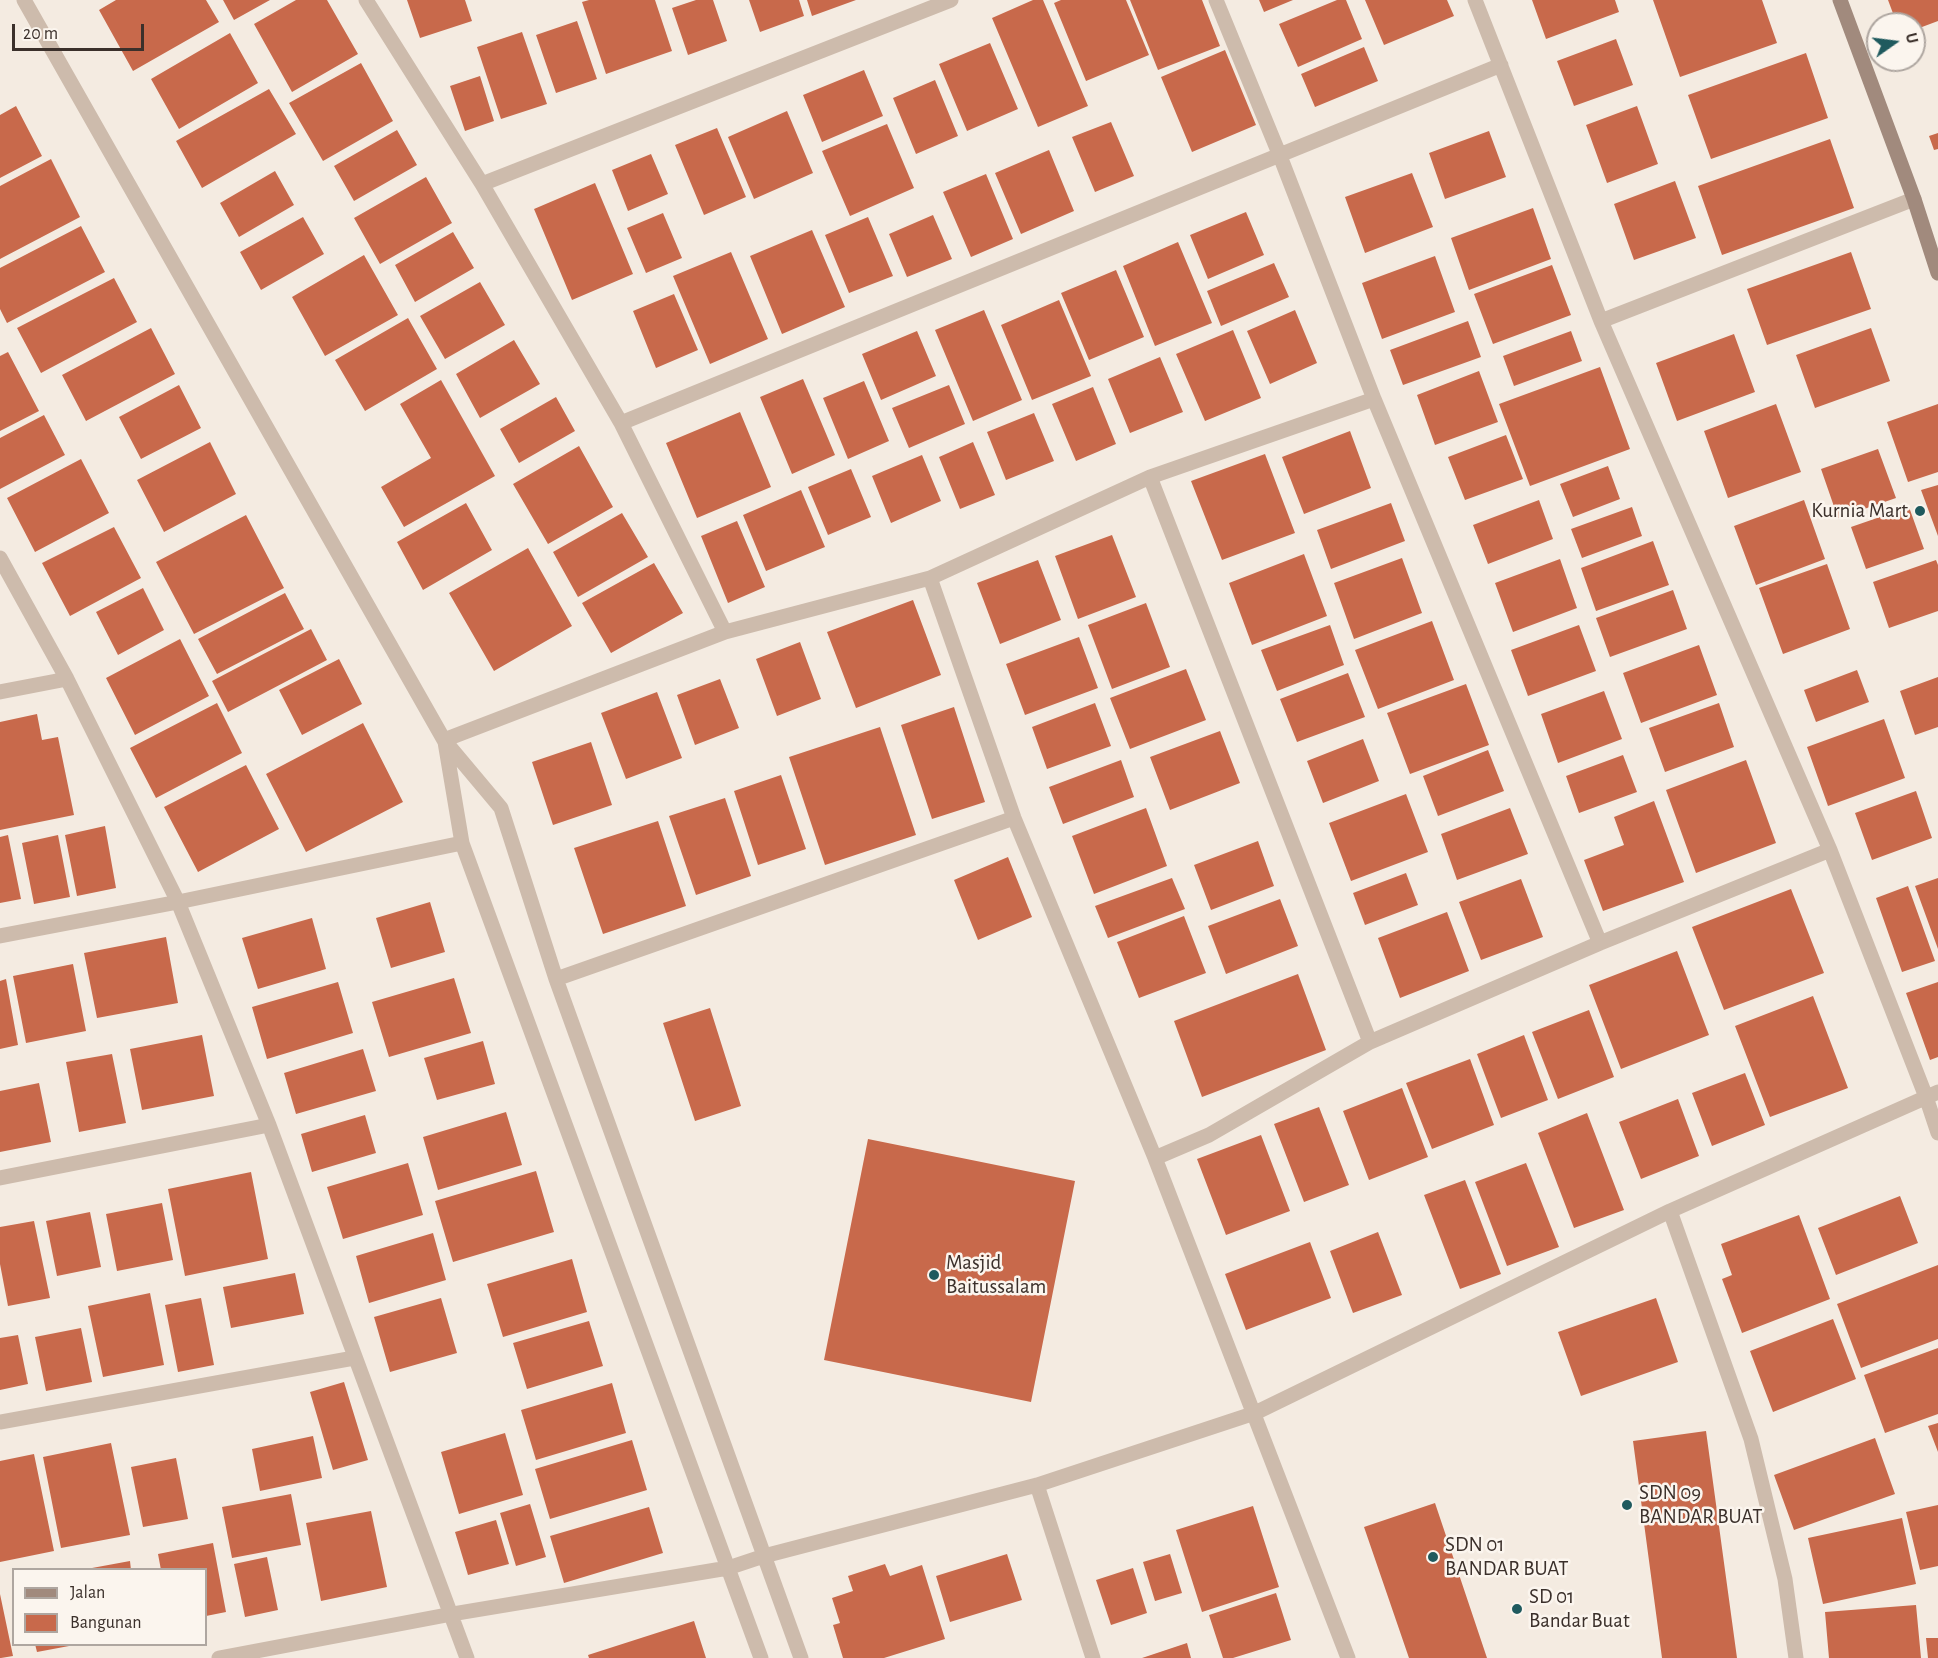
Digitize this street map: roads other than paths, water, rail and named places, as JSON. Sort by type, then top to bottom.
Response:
[{"type":"street","points":[[24,0],[444,740],[501,808],[556,979],[801,1658]]},
{"type":"street","points":[[366,0],[482,184],[621,423],[725,632]]},
{"type":"street","points":[[482,184],[951,0]]},
{"type":"street","points":[[1216,0],[1280,156],[1374,399],[1600,943]]},
{"type":"street","points":[[1475,0],[1601,321],[1830,849],[1932,1095],[1938,1133]]},
{"type":"street","points":[[1840,0],[1914,199],[1938,273]]},
{"type":"street","points":[[621,423],[1501,64]]},
{"type":"street","points":[[1601,321],[1914,199]]},
{"type":"street","points":[[444,740],[725,632],[930,578],[1150,477],[1374,399]]},
{"type":"street","points":[[1150,477],[1370,1042]]},
{"type":"street","points":[[0,558],[67,679],[178,902],[269,1125],[467,1658]]},
{"type":"street","points":[[930,578],[1014,818],[1155,1158],[1348,1658]]},
{"type":"street","points":[[0,692],[67,679]]},
{"type":"street","points":[[444,740],[462,843],[761,1658]]},
{"type":"street","points":[[556,979],[1014,818]]},
{"type":"street","points":[[0,936],[462,843]]},
{"type":"street","points":[[1155,1158],[1209,1135],[1370,1042],[1600,943],[1830,849]]},
{"type":"street","points":[[219,1658],[452,1614],[728,1568],[764,1556],[1037,1485],[1255,1413],[1670,1211],[1932,1095]]},
{"type":"street","points":[[0,1178],[269,1125]]},
{"type":"street","points":[[1670,1211],[1750,1439],[1785,1579],[1796,1658]]},
{"type":"street","points":[[0,1422],[354,1358]]},
{"type":"street","points":[[1037,1485],[1094,1658]]},
{"type":"place","name":"Kurnia Mart","points":[[1920,511]]},
{"type":"place","name":"Masjid Baitussalam","points":[[934,1275]]},
{"type":"place","name":"SDN 09 BANDAR BUAT","points":[[1627,1505]]},
{"type":"place","name":"SDN 01 BANDAR BUAT","points":[[1433,1557]]},
{"type":"place","name":"SD 01 Bandar Buat","points":[[1517,1609]]}]
